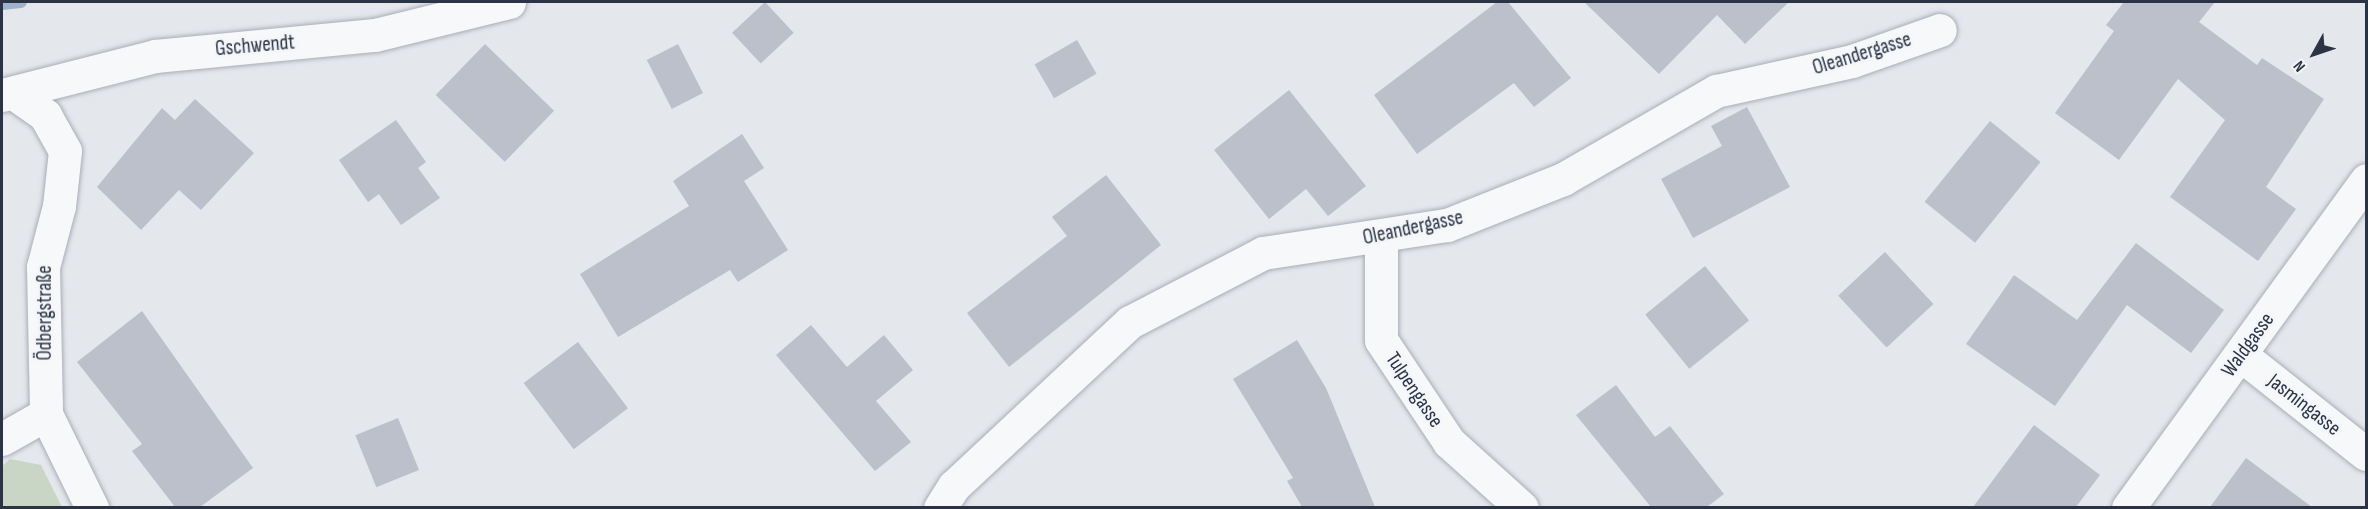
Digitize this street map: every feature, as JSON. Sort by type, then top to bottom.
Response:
[{"type":"street","name":"Gschwendt","points":[[8,94],[155,56],[375,35],[509,2]]},
{"type":"street","name":"Oleandergasse","points":[[940,507],[954,486],[1131,322],[1263,253],[1381,238],[1447,225],[1563,179],[1716,91],[1852,61],[1940,30]]},
{"type":"street","name":"Ödbergstraße","points":[[8,94],[45,115],[65,151],[43,267],[46,414],[92,507]]},
{"type":"street","name":"Waldgasse","points":[[2128,507],[2367,180]]},
{"type":"street","name":"Tulpengasse","points":[[1381,238],[1381,340],[1449,442],[1522,507]]},
{"type":"street","name":"Jasmingasse","points":[[2241,355],[2367,454]]},
{"type":"street","points":[[2,439],[46,414]]},
{"type":"green space","points":[[10,459],[41,465],[62,507],[2,507],[2,466]]},
{"type":"building","points":[[765,2],[794,33],[761,63],[732,33]]},
{"type":"building","points":[[1497,2],[1508,2],[1571,78],[1534,107],[1514,83],[1417,154],[1374,95]]},
{"type":"building","points":[[1584,2],[1789,2],[1745,44],[1717,15],[1659,74]]},
{"type":"building","points":[[2124,2],[2215,2],[2199,22],[2257,65],[2262,58],[2324,99],[2266,187],[2296,209],[2258,261],[2170,197],[2225,120],[2178,79],[2119,160],[2055,113],[2114,31],[2106,25]]},
{"type":"building","points":[[1077,40],[1096,74],[1054,98],[1035,64]]},
{"type":"building","points":[[485,44],[554,111],[505,162],[436,95]]},
{"type":"building","points":[[678,44],[703,93],[672,109],[647,60]]},
{"type":"building","points":[[1289,90],[1366,186],[1328,216],[1306,189],[1269,219],[1214,150]]},
{"type":"building","points":[[195,99],[254,153],[201,210],[179,190],[141,230],[97,187],[162,108],[175,120]]},
{"type":"building","points":[[1747,107],[1790,187],[1693,238],[1661,179],[1722,146],[1711,126]]},
{"type":"building","points":[[396,120],[426,162],[418,168],[440,198],[401,225],[379,194],[368,202],[339,160]]},
{"type":"building","points":[[1990,121],[2041,162],[1975,243],[1925,202]]},
{"type":"building","points":[[742,134],[764,168],[744,181],[788,250],[738,282],[730,270],[618,337],[580,274],[689,206],[673,181]]},
{"type":"building","points":[[1106,175],[1161,245],[1009,367],[967,313],[1067,236],[1052,217]]},
{"type":"building","points":[[2136,243],[2224,310],[2191,353],[2127,305],[2055,406],[1966,344],[2014,275],[2077,320]]},
{"type":"building","points":[[1885,252],[1933,304],[1887,348],[1838,296]]},
{"type":"building","points":[[1705,266],[1749,320],[1689,369],[1645,314]]},
{"type":"building","points":[[142,311],[253,468],[200,507],[175,507],[132,451],[142,444],[77,362]]},
{"type":"building","points":[[811,325],[847,367],[884,335],[913,370],[876,401],[911,442],[875,471],[776,355]]},
{"type":"building","points":[[1297,340],[1326,388],[1375,507],[1302,507],[1287,481],[1293,478],[1233,379]]},
{"type":"building","points":[[578,342],[628,408],[574,449],[524,383]]},
{"type":"building","points":[[1616,385],[1655,437],[1670,426],[1724,494],[1707,507],[1651,507],[1576,415]]},
{"type":"building","points":[[398,418],[419,470],[376,487],[355,435]]},
{"type":"building","points":[[2034,425],[2100,475],[2076,507],[1973,507]]},
{"type":"building","points":[[2246,458],[2312,507],[2210,507]]},
{"type":"waterway","points":[[2,4],[21,2]]}]
